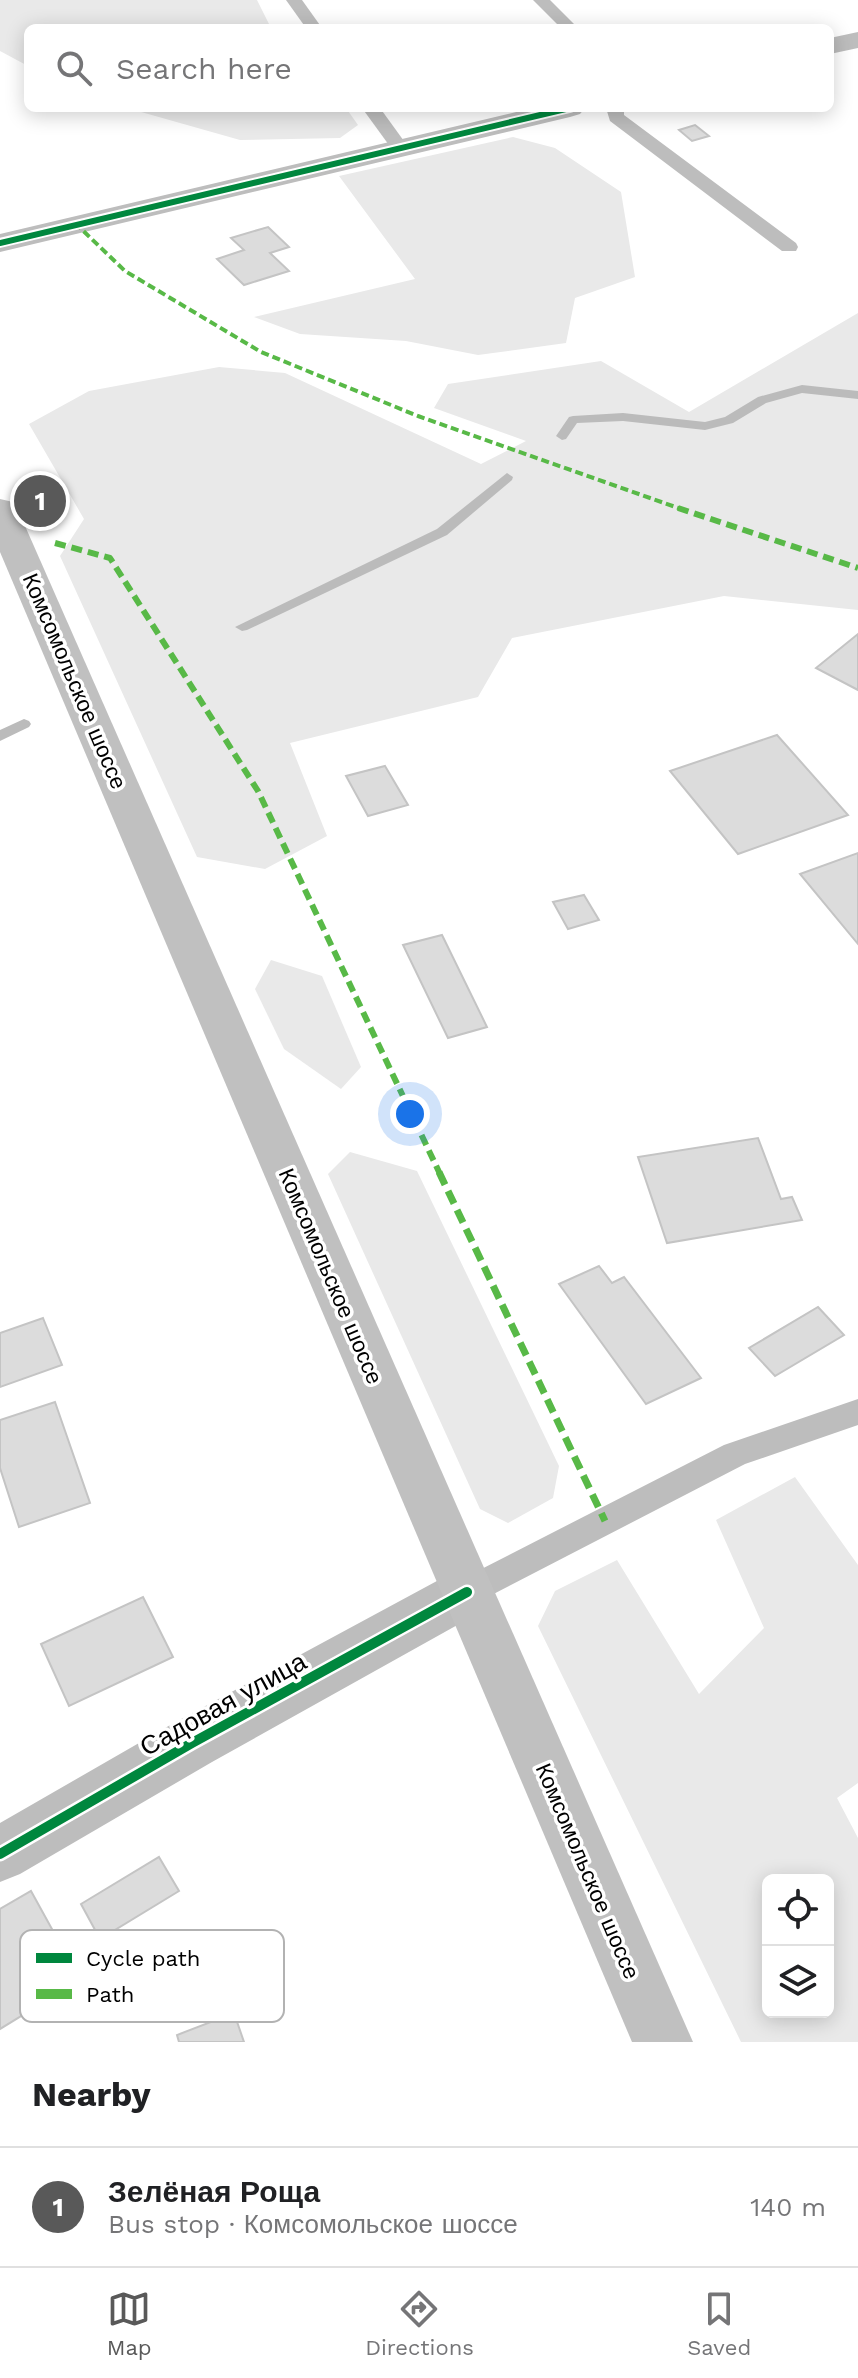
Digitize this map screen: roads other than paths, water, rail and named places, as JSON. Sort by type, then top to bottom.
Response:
[{"type":"main road","name":"Комсомольское шоссе","points":[[0,510],[663,2042]]},
{"type":"street","points":[[834,45],[858,40]]},
{"type":"street","points":[[0,243],[553,112]]},
{"type":"street","name":"Садовая улица","points":[[0,1854],[192,1743],[467,1592]]},
{"type":"lane","points":[[294,0],[311,24]]},
{"type":"lane","points":[[541,0],[566,24]]},
{"type":"lane","points":[[374,112],[400,148]]},
{"type":"lane","points":[[615,112],[616,117],[789,247]]},
{"type":"lane","points":[[467,1592],[735,1454],[858,1412]]},
{"type":"waterway","points":[[562,436],[573,420],[623,417],[705,426],[729,420],[762,400],[802,389],[858,395]]},
{"type":"waterway","points":[[242,627],[442,532],[507,477]]},
{"type":"waterway","points":[[0,736],[24,724]]},
{"type":"place","name":"Зелёная Роща","points":[[40,501]]}]
